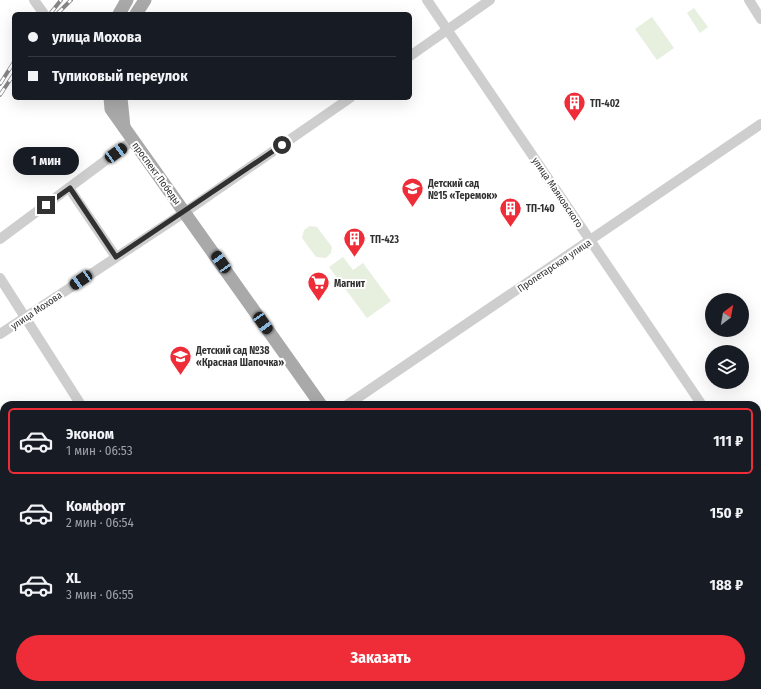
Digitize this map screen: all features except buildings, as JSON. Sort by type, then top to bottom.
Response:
[{"type":"main road","points":[[120,12],[127,0]]},
{"type":"main road","points":[[137,12],[145,0]]},
{"type":"main road","points":[[121,100],[124,128]]},
{"type":"main road","name":"проспект Победы","points":[[110,104],[124,128],[318,401]]},
{"type":"street","points":[[34,0],[43,12]]},
{"type":"street","name":"улица Маяковского","points":[[427,0],[699,401]]},
{"type":"street","points":[[412,55],[490,0]]},
{"type":"street","points":[[749,0],[761,19]]},
{"type":"street","name":"улица Мохова","points":[[0,334],[185,212],[347,100]]},
{"type":"street","name":"Пролетарская улица","points":[[353,401],[761,124]]},
{"type":"street","points":[[0,239],[133,140]]},
{"type":"street","points":[[70,188],[116,257]]},
{"type":"street","points":[[0,278],[26,316],[79,401]]},
{"type":"green space","points":[[694,8],[708,27],[700,33],[687,13]]},
{"type":"green space","points":[[652,17],[674,48],[657,60],[635,29]]},
{"type":"green space","points":[[310,226],[317,227],[332,247],[331,253],[326,258],[316,257],[302,238],[304,230]]},
{"type":"green space","points":[[343,257],[353,270],[363,263],[391,301],[367,318],[329,267]]},
{"type":"railway","points":[[52,12],[61,0]]},
{"type":"railway","points":[[59,12],[71,0]]},
{"type":"railway","points":[[0,84],[12,65]]},
{"type":"railway","points":[[0,95],[12,77]]},
{"type":"place","name":"ТП-402","points":[[574,122]]},
{"type":"place","name":"Детский сад №15 «Теремок»","points":[[413,208]]},
{"type":"place","name":"ТП-140","points":[[510,228]]},
{"type":"place","name":"ТП-423","points":[[354,258]]},
{"type":"place","name":"Магнит","points":[[318,302]]},
{"type":"place","name":"Детский сад №38 «Красная Шапочка»","points":[[180,376]]},
{"type":"route","points":[[46,205],[70,188],[116,257],[185,212],[282,145]]}]
